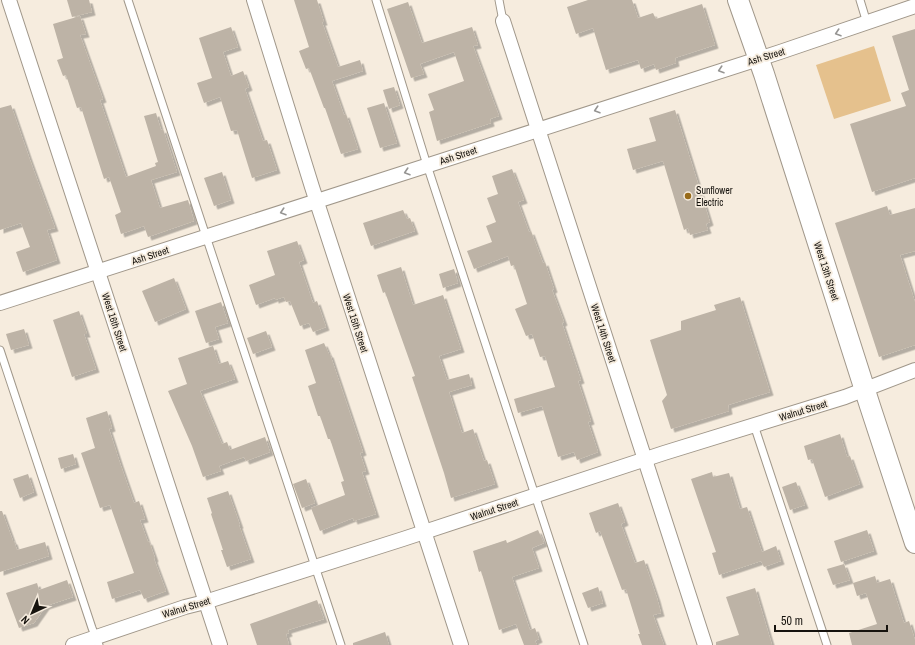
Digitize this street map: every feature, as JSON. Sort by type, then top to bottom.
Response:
[{"type":"street","name":"West 16th Street","points":[[9,0],[99,271],[220,645]]},
{"type":"street","name":"West 15th Street","points":[[254,0],[317,202],[461,645]]},
{"type":"street","name":"West 13th Street","points":[[738,0],[766,82],[915,543]]},
{"type":"street","name":"Ash Street","points":[[0,303],[758,59],[915,6]]},
{"type":"street","name":"West 14th Street","points":[[503,21],[705,645]]},
{"type":"street","name":"Walnut Street","points":[[73,645],[98,641],[185,607],[315,567],[845,397],[915,370]]},
{"type":"lane","points":[[128,0],[341,645]]},
{"type":"lane","points":[[376,0],[427,165],[584,645]]},
{"type":"lane","points":[[499,0],[503,21]]},
{"type":"lane","points":[[860,0],[867,23]]},
{"type":"lane","points":[[0,350],[92,628],[98,641]]},
{"type":"lane","points":[[754,425],[827,645]]},
{"type":"shaded area","points":[[874,46],[891,101],[834,119],[816,65]]},
{"type":"building","points":[[67,0],[89,0],[92,12],[72,17]]},
{"type":"building","points":[[294,0],[317,0],[324,22],[322,22],[338,67],[360,60],[363,71],[332,81],[344,115],[346,114],[358,149],[341,154],[309,68],[306,69],[299,51],[309,47]]},
{"type":"building","points":[[588,0],[632,0],[638,18],[653,13],[656,19],[702,4],[715,45],[675,58],[676,63],[656,70],[654,64],[641,69],[638,60],[606,70],[593,28],[576,34],[567,7]]},
{"type":"building","points":[[408,2],[422,43],[472,27],[478,45],[473,46],[499,116],[490,119],[491,123],[437,141],[429,112],[434,110],[428,94],[464,81],[454,52],[420,64],[424,74],[411,78],[387,9]]},
{"type":"building","points":[[80,16],[86,34],[80,35],[103,99],[100,100],[126,177],[156,166],[155,163],[158,162],[144,116],[156,113],[161,130],[163,129],[177,172],[151,180],[160,208],[188,200],[194,221],[148,237],[144,226],[121,234],[115,215],[121,212],[109,177],[104,179],[81,107],[77,108],[66,75],[63,76],[57,60],[63,58],[53,24]]},
{"type":"building","points":[[231,27],[238,47],[223,52],[231,76],[243,71],[249,87],[245,89],[263,141],[267,140],[277,170],[252,178],[237,130],[231,131],[220,97],[204,103],[197,83],[212,78],[199,38]]},
{"type":"building","points":[[915,29],[915,178],[872,192],[850,124],[906,106],[901,93],[909,90],[892,36]]},
{"type":"building","points":[[394,87],[400,105],[389,109],[383,90]]},
{"type":"building","points":[[384,103],[397,143],[380,148],[367,108]]},
{"type":"building","points":[[11,105],[55,228],[47,230],[57,260],[23,272],[16,252],[30,247],[21,223],[0,230],[0,108]]},
{"type":"building","name":"Sunflower Electric","points":[[675,110],[710,222],[706,224],[708,230],[690,235],[688,228],[684,230],[663,161],[633,170],[627,149],[656,141],[649,118]]},
{"type":"building","points":[[512,169],[524,200],[518,202],[529,232],[531,231],[543,263],[545,262],[554,289],[552,290],[564,322],[562,323],[581,380],[578,381],[591,421],[588,422],[598,452],[577,460],[574,452],[558,457],[542,406],[518,413],[514,399],[555,387],[545,356],[540,357],[532,334],[526,336],[515,309],[527,304],[514,265],[511,266],[508,256],[474,269],[467,251],[492,242],[486,226],[496,222],[487,198],[498,194],[492,176]]},
{"type":"building","points":[[222,172],[231,200],[214,206],[204,178]]},
{"type":"building","points":[[887,206],[890,215],[915,208],[915,251],[900,255],[915,302],[915,345],[879,357],[835,223]]},
{"type":"building","points":[[403,210],[407,219],[410,218],[415,231],[371,246],[363,223]]},
{"type":"building","points":[[297,241],[304,260],[299,262],[313,303],[317,301],[326,327],[313,332],[309,323],[300,326],[290,301],[286,302],[284,297],[275,300],[275,298],[256,305],[249,285],[275,275],[267,251]]},
{"type":"building","points":[[401,267],[413,305],[443,295],[461,349],[439,356],[447,380],[469,374],[472,385],[449,392],[462,433],[473,429],[484,461],[487,460],[495,484],[451,498],[412,377],[415,376],[385,292],[383,293],[377,275]]},
{"type":"building","points":[[454,269],[458,283],[443,288],[439,274]]},
{"type":"building","points":[[174,278],[186,309],[155,322],[142,291]]},
{"type":"building","points":[[740,297],[770,392],[728,405],[729,411],[671,429],[662,401],[667,395],[650,340],[681,330],[681,321],[716,310],[714,305]]},
{"type":"building","points":[[221,302],[228,323],[215,327],[219,339],[206,343],[195,311]]},
{"type":"building","points":[[79,311],[87,334],[84,334],[96,369],[72,377],[53,320]]},
{"type":"building","points":[[24,329],[29,345],[11,350],[6,334]]},
{"type":"building","points":[[266,331],[272,347],[253,354],[247,338]]},
{"type":"building","points":[[324,343],[330,354],[363,452],[360,453],[366,471],[362,472],[376,514],[354,521],[353,518],[320,531],[311,508],[345,495],[341,482],[344,481],[330,439],[328,439],[320,416],[318,416],[308,386],[316,383],[305,350]]},
{"type":"building","points":[[213,346],[219,364],[228,361],[235,379],[200,391],[222,444],[227,442],[230,450],[265,437],[270,452],[246,461],[244,457],[219,466],[221,471],[203,477],[192,446],[168,391],[187,384],[178,358]]},
{"type":"building","points":[[107,411],[112,428],[109,429],[120,463],[134,503],[139,501],[145,519],[140,520],[148,542],[149,541],[166,591],[144,599],[140,590],[112,599],[107,582],[134,573],[110,505],[100,508],[81,453],[95,448],[86,418]]},
{"type":"building","points":[[840,434],[847,457],[850,456],[860,484],[825,497],[812,459],[808,460],[804,446]]},
{"type":"building","points":[[73,454],[76,464],[61,469],[58,458]]},
{"type":"building","points":[[712,472],[713,477],[729,473],[740,509],[747,507],[762,552],[776,546],[781,561],[764,567],[761,561],[719,575],[712,553],[716,552],[691,479]]},
{"type":"building","points":[[28,474],[34,492],[20,498],[13,479]]},
{"type":"building","points":[[306,479],[315,503],[302,508],[293,484]]},
{"type":"building","points":[[796,482],[805,505],[790,510],[782,487]]},
{"type":"building","points":[[228,491],[251,559],[227,567],[207,498]]},
{"type":"building","points":[[618,503],[625,522],[621,524],[635,563],[644,560],[657,598],[661,613],[653,615],[664,645],[642,645],[626,589],[622,590],[600,531],[596,533],[589,513]]},
{"type":"building","points":[[0,511],[2,511],[17,550],[45,542],[49,556],[0,572]]},
{"type":"building","points":[[538,530],[544,543],[532,548],[539,568],[512,577],[530,630],[535,628],[539,639],[535,641],[537,645],[524,645],[516,624],[499,630],[481,571],[479,572],[473,551],[506,540],[507,543]]},
{"type":"building","points":[[867,530],[874,551],[841,562],[834,541]]},
{"type":"building","points":[[844,564],[850,580],[833,585],[827,569]]},
{"type":"building","points":[[875,576],[877,583],[890,579],[904,623],[909,621],[915,640],[915,645],[852,645],[849,633],[877,624],[866,593],[857,596],[853,583]]},
{"type":"building","points":[[67,580],[73,597],[46,606],[34,623],[19,628],[6,593],[37,583],[39,590]]},
{"type":"building","points":[[598,587],[603,603],[588,608],[582,593]]},
{"type":"building","points":[[755,588],[772,645],[716,645],[716,642],[739,635],[726,597]]},
{"type":"building","points":[[317,600],[324,619],[288,630],[289,633],[286,634],[289,645],[257,645],[250,624]]},
{"type":"building","points":[[385,632],[389,645],[353,645],[353,643]]},
{"type":"place","name":"Sunflower Electric","points":[[688,196]]}]
